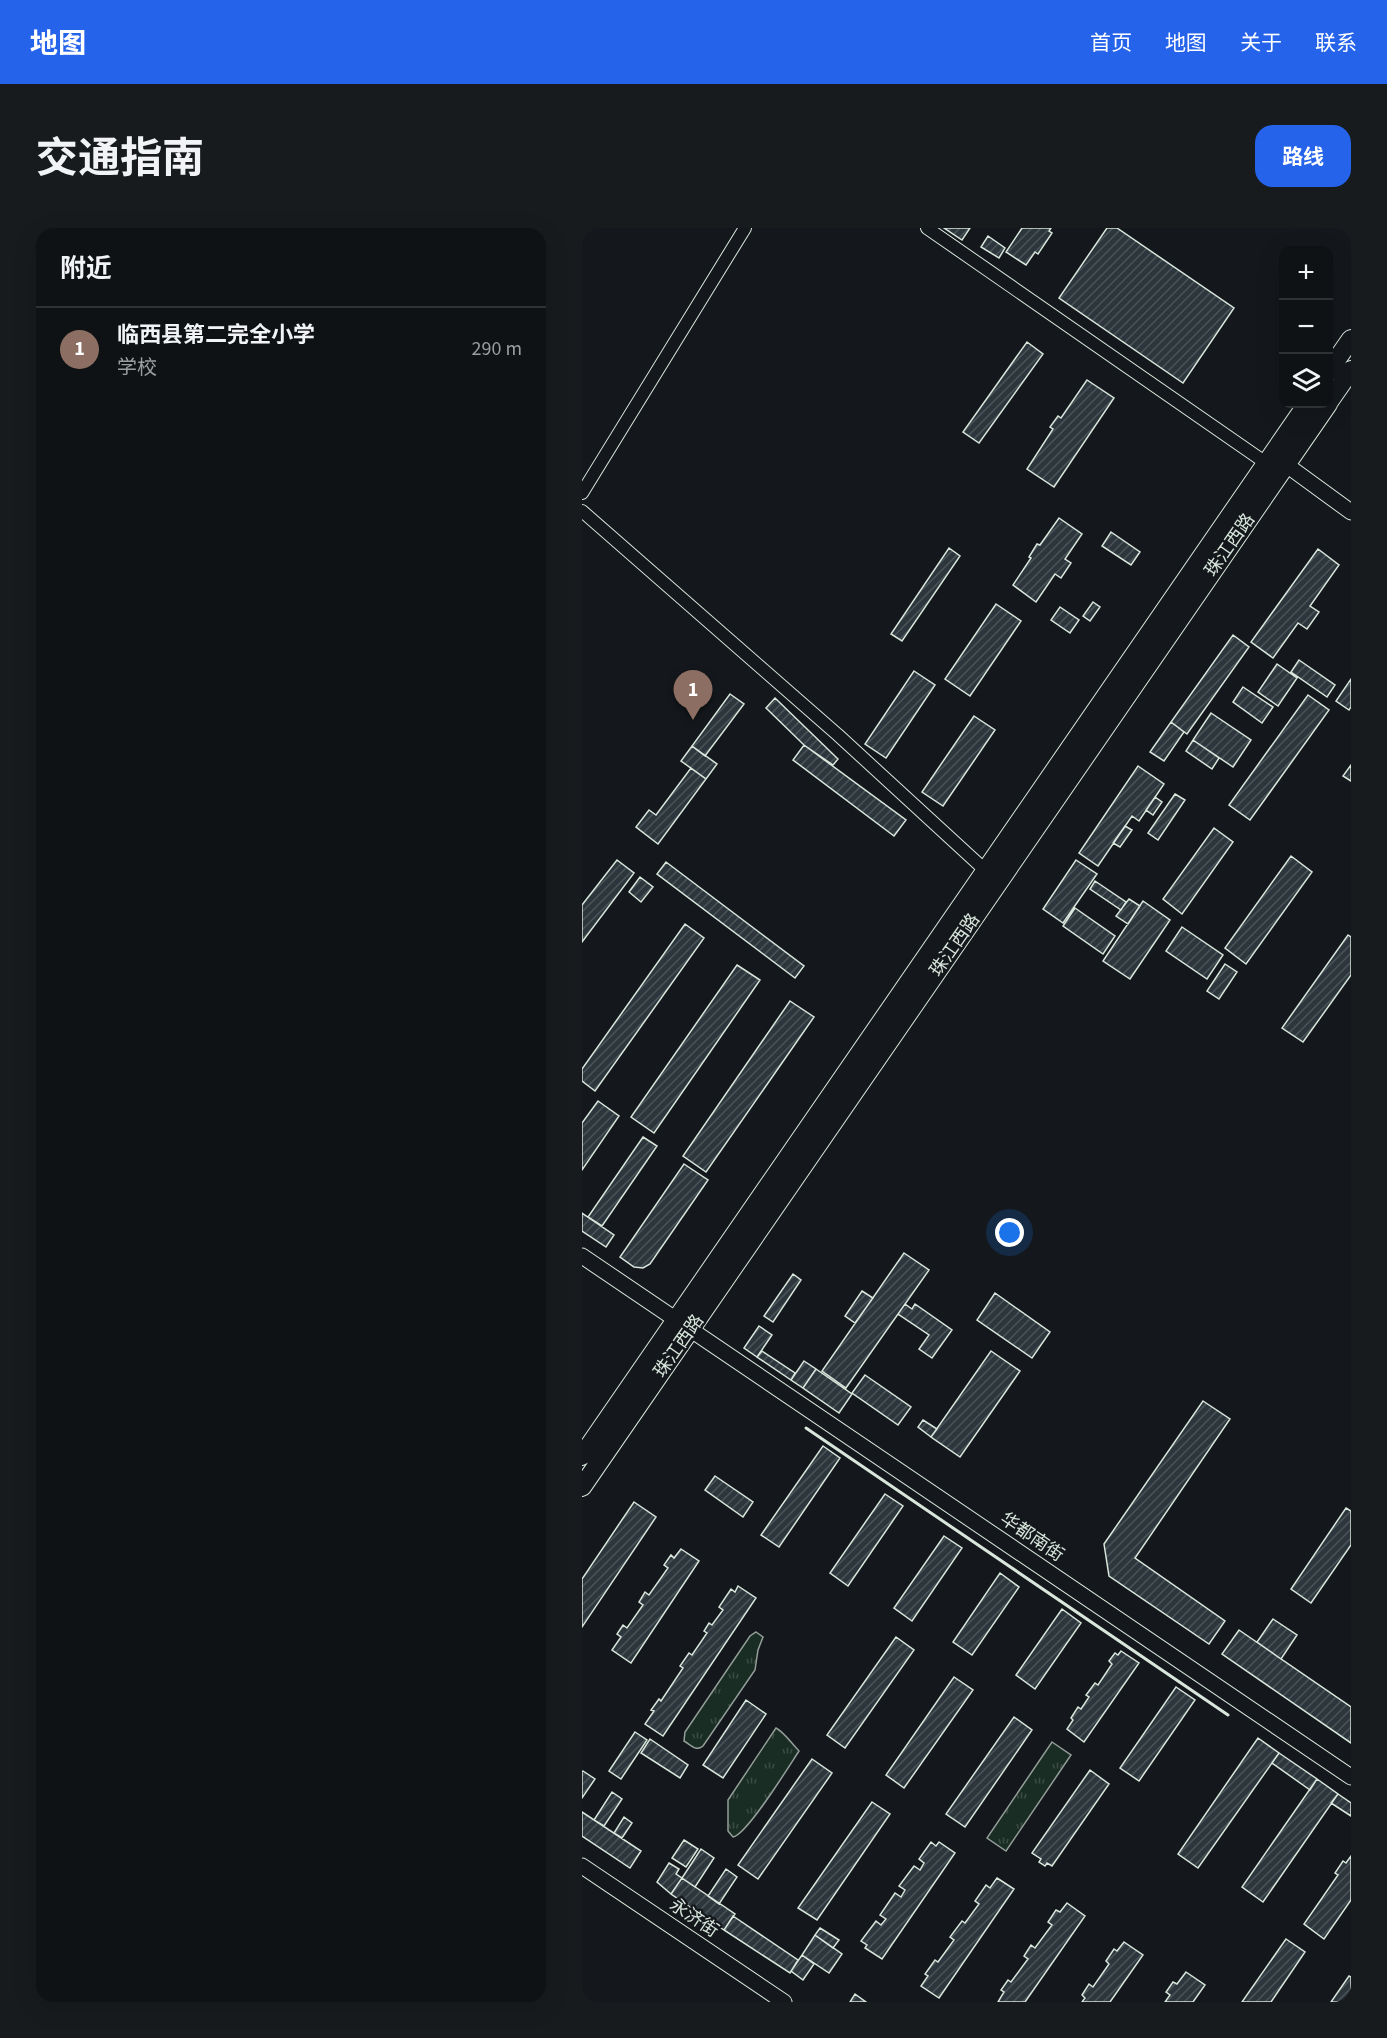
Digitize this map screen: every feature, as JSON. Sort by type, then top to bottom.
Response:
[{"type":"main road","points":[[1333,366],[1351,339]]},
{"type":"main road","name":"珠江西路","points":[[1333,396],[1351,370]]},
{"type":"main road","name":"珠江西路","points":[[582,1456],[683,1325],[1274,460],[1305,408]]},
{"type":"main road","name":"珠江西路","points":[[582,1487],[683,1325],[985,870],[1274,460],[1323,408]]},
{"type":"street","points":[[582,493],[746,228]]},
{"type":"street","points":[[927,228],[1351,512]]},
{"type":"street","points":[[582,511],[838,735],[985,870]]},
{"type":"street","name":"华都南街","points":[[582,1256],[1351,1777]]},
{"type":"street","name":"永济街","points":[[582,1866],[783,2002]]},
{"type":"green space","points":[[756,1632],[763,1637],[755,1670],[703,1746],[694,1747],[684,1741],[685,1732],[750,1636]]},
{"type":"green space","points":[[776,1728],[799,1751],[748,1825],[733,1837],[728,1831],[728,1800]]},
{"type":"green space","points":[[1052,1742],[1071,1755],[1006,1851],[987,1838]]},
{"type":"building","points":[[944,228],[970,228],[962,240]]},
{"type":"building","points":[[1022,228],[1051,228],[1049,231],[1052,233],[1038,254],[1035,252],[1026,265],[1006,252]]},
{"type":"building","points":[[1107,228],[1117,228],[1234,308],[1183,383],[1059,298]]},
{"type":"building","points":[[988,236],[1005,248],[999,258],[981,247]]},
{"type":"building","points":[[1027,342],[1043,354],[979,443],[963,432]]},
{"type":"building","points":[[1087,380],[1114,398],[1054,487],[1027,469],[1053,429],[1050,427],[1058,416],[1061,418]]},
{"type":"building","points":[[1059,518],[1082,534],[1065,559],[1071,563],[1061,578],[1055,574],[1036,602],[1013,585],[1031,558],[1029,557],[1037,544],[1040,545]]},
{"type":"building","points":[[1111,532],[1140,552],[1131,565],[1102,546]]},
{"type":"building","points":[[949,548],[960,556],[902,641],[891,634]]},
{"type":"building","points":[[1318,549],[1339,565],[1310,606],[1319,612],[1307,629],[1298,623],[1273,658],[1251,642]]},
{"type":"building","points":[[1093,602],[1100,607],[1090,621],[1083,616]]},
{"type":"building","points":[[996,604],[1021,621],[970,696],[945,679]]},
{"type":"building","points":[[1060,607],[1079,620],[1070,633],[1051,620]]},
{"type":"building","points":[[1233,635],[1249,647],[1187,734],[1171,722]]},
{"type":"building","points":[[1299,660],[1335,685],[1327,697],[1291,672]]},
{"type":"building","points":[[1277,664],[1297,678],[1278,706],[1258,692]]},
{"type":"building","points":[[914,671],[935,685],[886,758],[865,744]]},
{"type":"building","points":[[1351,679],[1351,707],[1349,710],[1336,701]]},
{"type":"building","points":[[1243,687],[1273,707],[1262,723],[1233,702]]},
{"type":"building","points":[[730,694],[744,704],[705,756],[692,746]]},
{"type":"building","points":[[1308,695],[1329,710],[1250,820],[1229,805]]},
{"type":"building","points":[[775,698],[838,759],[833,765],[804,745],[766,708]]},
{"type":"building","points":[[1211,713],[1251,740],[1233,767],[1193,740]]},
{"type":"building","points":[[974,716],[995,730],[943,806],[922,792]]},
{"type":"building","points":[[1171,722],[1184,732],[1164,761],[1150,752]]},
{"type":"building","points":[[1193,740],[1219,758],[1212,769],[1186,751]]},
{"type":"building","points":[[804,745],[906,820],[894,836],[793,760]]},
{"type":"building","points":[[692,746],[717,764],[706,779],[681,761]]},
{"type":"building","points":[[1351,765],[1351,781],[1343,776]]},
{"type":"building","points":[[1138,766],[1164,784],[1139,821],[1132,816],[1098,866],[1079,853]]},
{"type":"building","points":[[691,768],[706,779],[658,844],[636,827],[649,810],[656,815]]},
{"type":"building","points":[[1175,794],[1185,800],[1158,840],[1148,833]]},
{"type":"building","points":[[1155,797],[1162,802],[1153,815],[1146,810]]},
{"type":"building","points":[[1125,826],[1132,830],[1120,847],[1113,843]]},
{"type":"building","points":[[1214,828],[1233,842],[1182,914],[1163,899]]},
{"type":"building","points":[[1291,856],[1312,872],[1246,964],[1225,948]]},
{"type":"building","points":[[617,860],[634,873],[582,942],[582,905]]},
{"type":"building","points":[[1076,860],[1097,874],[1063,923],[1043,909]]},
{"type":"building","points":[[666,862],[804,966],[795,978],[657,874]]},
{"type":"building","points":[[640,877],[653,887],[641,902],[629,892]]},
{"type":"building","points":[[1095,881],[1126,902],[1121,910],[1090,889]]},
{"type":"building","points":[[1129,899],[1140,906],[1128,924],[1116,916]]},
{"type":"building","points":[[1143,901],[1170,920],[1130,979],[1103,961]]},
{"type":"building","points":[[1075,908],[1115,936],[1103,954],[1063,926]]},
{"type":"building","points":[[685,924],[704,938],[595,1091],[582,1081],[582,1069]]},
{"type":"building","points":[[1182,927],[1223,955],[1207,979],[1166,951]]},
{"type":"building","points":[[1348,935],[1351,937],[1351,975],[1303,1042],[1282,1028]]},
{"type":"building","points":[[1225,964],[1237,972],[1219,999],[1207,991]]},
{"type":"building","points":[[737,965],[760,980],[654,1133],[631,1117]]},
{"type":"building","points":[[790,1001],[814,1017],[706,1172],[683,1156]]},
{"type":"building","points":[[598,1101],[619,1116],[582,1170],[582,1123]]},
{"type":"building","points":[[643,1137],[657,1146],[602,1226],[588,1217]]},
{"type":"building","points":[[684,1164],[708,1180],[650,1264],[643,1268],[634,1267],[620,1257]]},
{"type":"building","points":[[582,1213],[614,1235],[606,1247],[582,1231]]},
{"type":"building","points":[[904,1253],[929,1270],[846,1388],[822,1371]]},
{"type":"building","points":[[793,1274],[801,1280],[773,1322],[764,1316]]},
{"type":"building","points":[[862,1291],[873,1298],[855,1323],[845,1316]]},
{"type":"building","points":[[995,1293],[1050,1332],[1032,1358],[977,1320]]},
{"type":"building","points":[[905,1304],[912,1309],[915,1304],[952,1330],[932,1358],[919,1349],[929,1335],[898,1314]]},
{"type":"building","points":[[759,1326],[772,1335],[757,1357],[744,1348]]},
{"type":"building","points":[[762,1351],[795,1373],[791,1380],[757,1357]]},
{"type":"building","points":[[991,1351],[1020,1371],[960,1457],[931,1437]]},
{"type":"building","points":[[804,1361],[816,1369],[803,1388],[791,1380]]},
{"type":"building","points":[[816,1369],[852,1394],[839,1413],[803,1388]]},
{"type":"building","points":[[865,1375],[911,1407],[898,1425],[852,1393]]},
{"type":"building","points":[[1203,1401],[1230,1419],[1135,1558],[1225,1621],[1209,1644],[1109,1576],[1104,1544]]},
{"type":"building","points":[[923,1420],[937,1429],[931,1437],[918,1427]]},
{"type":"building","points":[[823,1446],[840,1458],[779,1547],[761,1535]]},
{"type":"building","points":[[715,1476],[753,1502],[743,1517],[705,1490]]},
{"type":"building","points":[[885,1494],[903,1506],[848,1586],[830,1573]]},
{"type":"building","points":[[634,1502],[656,1517],[582,1627],[582,1579]]},
{"type":"building","points":[[1346,1508],[1351,1511],[1351,1545],[1311,1603],[1291,1589]]},
{"type":"building","points":[[944,1536],[962,1548],[912,1621],[894,1608]]},
{"type":"building","points":[[681,1549],[699,1561],[631,1663],[612,1650],[621,1637],[617,1634],[623,1625],[627,1628],[643,1605],[639,1602],[645,1592],[649,1595],[668,1568],[664,1565],[671,1555],[674,1558]]},
{"type":"building","points":[[1000,1573],[1019,1587],[972,1655],[953,1642]]},
{"type":"building","points":[[738,1586],[756,1598],[663,1736],[645,1724],[654,1711],[651,1710],[659,1699],[661,1701],[683,1668],[680,1666],[689,1653],[692,1655],[707,1633],[704,1631],[709,1623],[712,1625],[723,1610],[719,1607],[731,1589],[735,1592]]},
{"type":"building","points":[[1062,1609],[1081,1623],[1035,1689],[1016,1675]]},
{"type":"building","points":[[1273,1619],[1297,1635],[1281,1659],[1257,1642]]},
{"type":"building","points":[[1239,1630],[1351,1707],[1351,1743],[1222,1654]]},
{"type":"building","points":[[896,1637],[914,1650],[845,1748],[827,1735]]},
{"type":"building","points":[[1121,1651],[1139,1663],[1084,1742],[1067,1729],[1073,1720],[1071,1718],[1078,1707],[1081,1709],[1089,1697],[1086,1695],[1095,1683],[1098,1685],[1112,1664],[1109,1661],[1115,1653],[1118,1655]]},
{"type":"building","points":[[954,1677],[973,1690],[904,1788],[886,1775]]},
{"type":"building","points":[[1176,1687],[1195,1700],[1139,1781],[1120,1768]]},
{"type":"building","points":[[746,1700],[766,1714],[723,1778],[703,1765]]},
{"type":"building","points":[[1014,1717],[1032,1730],[965,1827],[946,1814]]},
{"type":"building","points":[[635,1732],[647,1740],[621,1779],[609,1771]]},
{"type":"building","points":[[1258,1738],[1279,1753],[1198,1868],[1178,1854]]},
{"type":"building","points":[[650,1739],[688,1765],[680,1778],[641,1753]]},
{"type":"building","points":[[1279,1753],[1317,1779],[1310,1790],[1272,1763]]},
{"type":"building","points":[[812,1759],[832,1773],[758,1879],[738,1865]]},
{"type":"building","points":[[1090,1770],[1109,1784],[1052,1866],[1047,1863],[1045,1866],[1039,1862],[1041,1859],[1032,1853]]},
{"type":"building","points":[[582,1772],[595,1779],[582,1798]]},
{"type":"building","points":[[1317,1779],[1338,1794],[1263,1902],[1242,1887]]},
{"type":"building","points":[[612,1792],[622,1799],[604,1826],[594,1820]]},
{"type":"building","points":[[1338,1794],[1351,1803],[1351,1816],[1331,1803]]},
{"type":"building","points":[[872,1802],[890,1814],[817,1920],[798,1908]]},
{"type":"building","points":[[582,1812],[641,1851],[630,1868],[582,1836]]},
{"type":"building","points":[[624,1817],[632,1823],[622,1838],[614,1833]]},
{"type":"building","points":[[684,1840],[698,1849],[686,1867],[672,1858]]},
{"type":"building","points":[[931,1842],[936,1846],[939,1842],[955,1853],[882,1959],[865,1948],[867,1945],[861,1941],[876,1921],[881,1925],[886,1919],[880,1915],[895,1893],[901,1897],[905,1890],[899,1886],[914,1866],[920,1870],[924,1863],[919,1859]]},
{"type":"building","points":[[701,1849],[714,1858],[695,1887],[682,1878]]},
{"type":"building","points":[[1351,1856],[1351,1900],[1324,1939],[1304,1924],[1338,1875],[1335,1873],[1343,1861],[1346,1863]]},
{"type":"building","points":[[669,1863],[679,1869],[676,1874],[682,1878],[671,1894],[657,1882]]},
{"type":"building","points":[[726,1869],[737,1877],[719,1904],[708,1896]]},
{"type":"building","points":[[682,1878],[735,1914],[724,1930],[671,1894]]},
{"type":"building","points":[[997,1878],[1014,1889],[939,1998],[921,1986],[928,1976],[925,1974],[935,1960],[938,1962],[954,1940],[950,1937],[962,1921],[965,1923],[979,1904],[975,1901],[986,1885],[990,1888]]},
{"type":"building","points":[[1067,1903],[1085,1916],[1025,2002],[998,2002],[1004,1992],[1001,1990],[1008,1980],[1011,1982],[1028,1959],[1024,1956],[1031,1945],[1035,1948],[1052,1925],[1048,1922],[1056,1910],[1060,1912]]},
{"type":"building","points":[[733,1916],[798,1960],[790,1973],[724,1930]]},
{"type":"building","points":[[820,1928],[839,1940],[833,1948],[815,1935]]},
{"type":"building","points":[[815,1935],[842,1954],[829,1973],[802,1955]]},
{"type":"building","points":[[1286,1939],[1305,1952],[1271,2002],[1242,2002]]},
{"type":"building","points":[[1124,1942],[1143,1955],[1110,2002],[1082,2002],[1085,1998],[1082,1995],[1089,1984],[1093,1987],[1109,1964],[1106,1961],[1114,1949],[1117,1951]]},
{"type":"building","points":[[802,1955],[814,1964],[803,1980],[791,1971]]},
{"type":"building","points":[[1186,1972],[1205,1985],[1193,2002],[1165,2002],[1170,1995],[1166,1992],[1173,1982],[1177,1984]]},
{"type":"building","points":[[1349,1976],[1351,1977],[1351,2002],[1331,2002]]},
{"type":"building","points":[[855,1994],[866,2002],[850,2002]]},
{"type":"wall","points":[[806,1428],[1228,1715]]},
{"type":"place","name":"临西县第二完全小学","points":[[693,720]]}]
